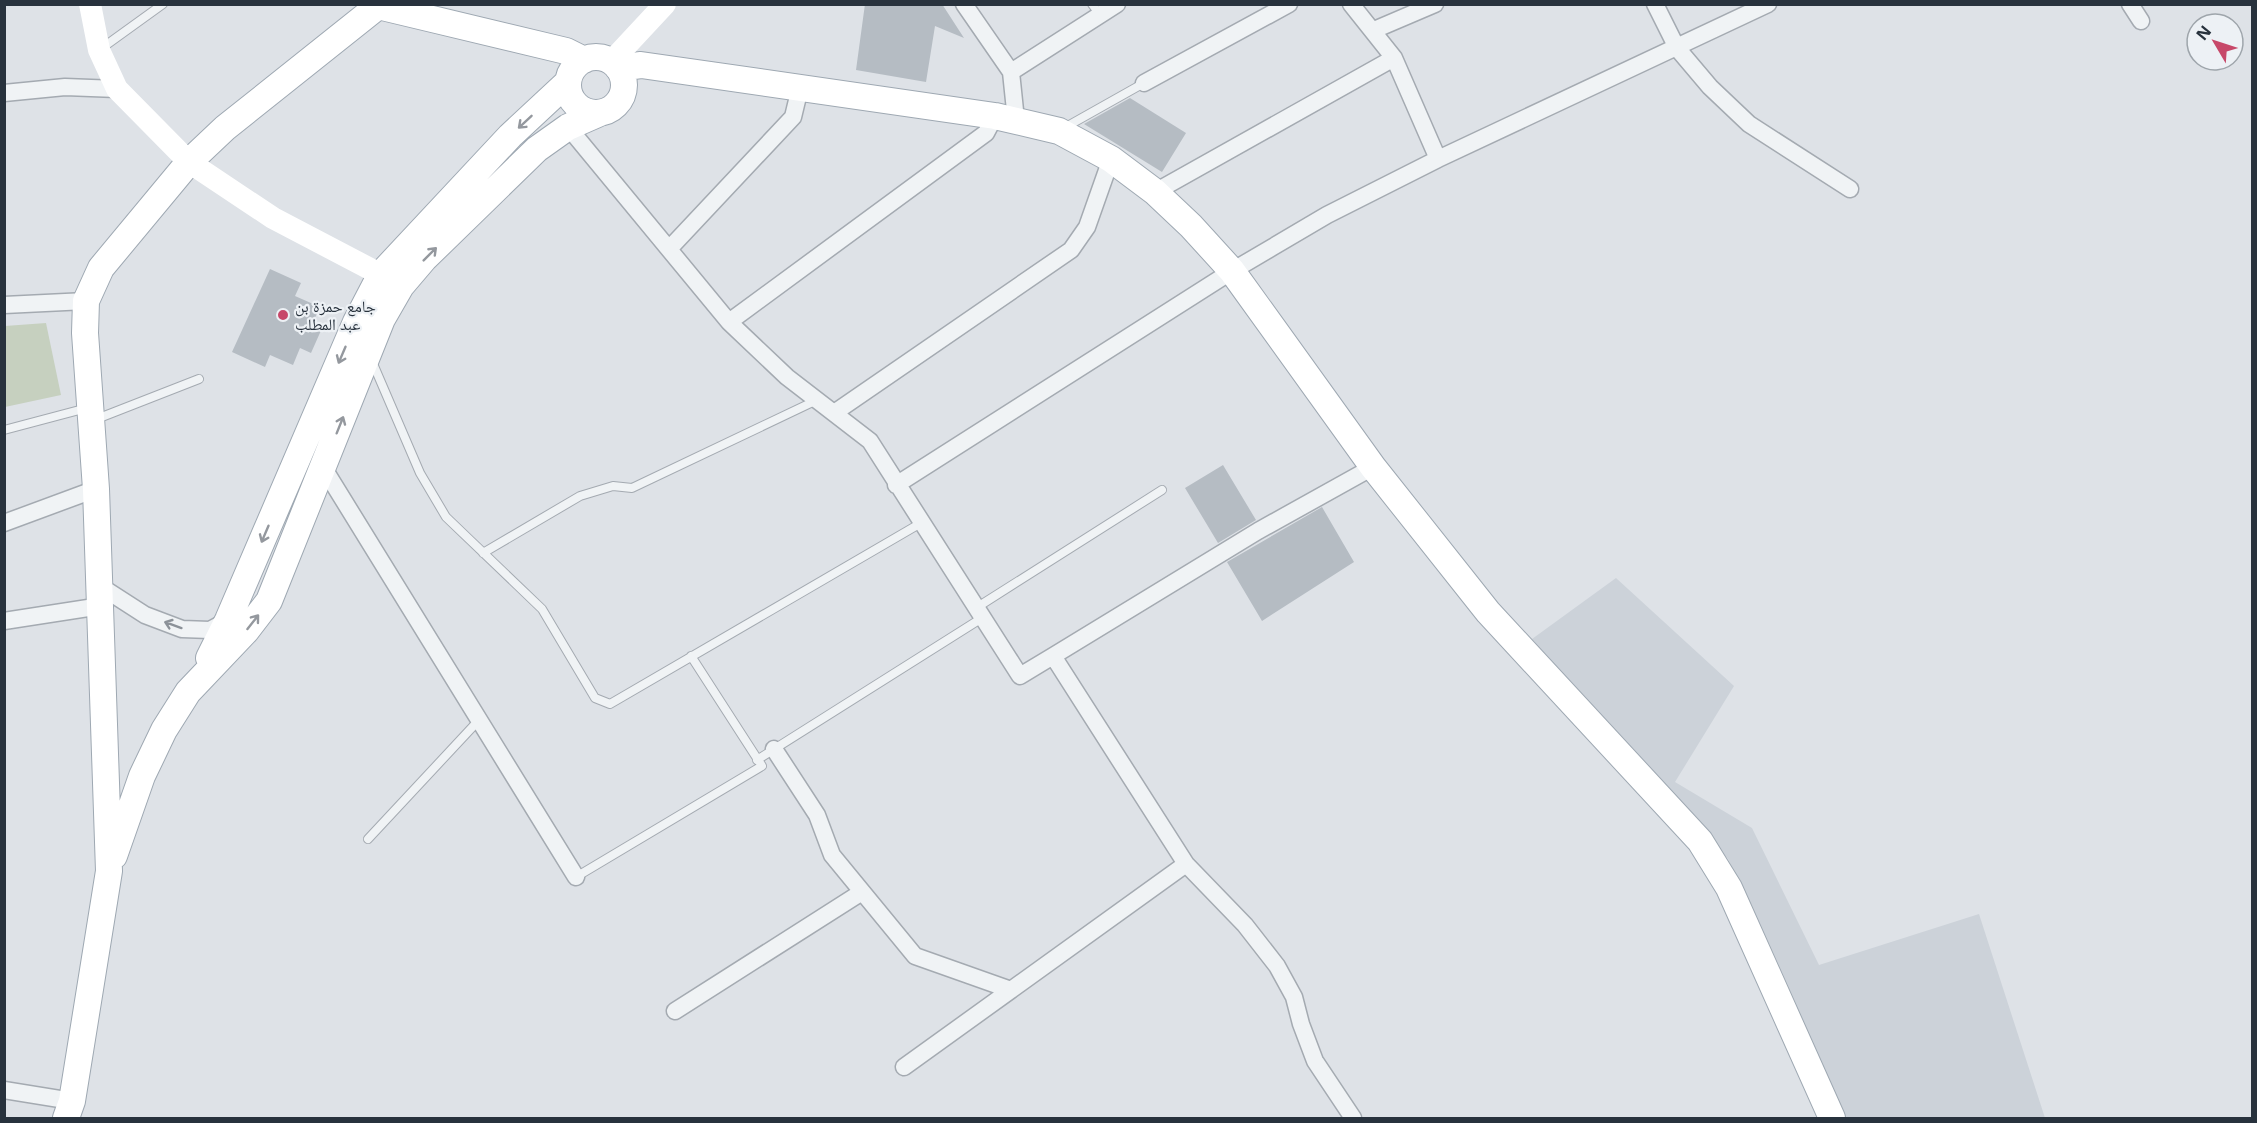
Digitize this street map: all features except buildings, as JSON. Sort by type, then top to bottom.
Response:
[{"type":"main road","points":[[90,4],[99,50],[117,89],[189,162],[273,218],[391,280]]},
{"type":"main road","points":[[615,65],[665,4]]},
{"type":"main road","points":[[109,871],[96,489],[85,333],[87,301],[101,268],[189,162],[225,128],[378,5],[566,51],[584,60]]},
{"type":"main road","points":[[199,680],[228,620],[356,322],[510,136],[568,82],[576,65],[593,57],[615,65],[641,65],[1006,118],[1059,131],[1111,159],[1155,192],[1191,226],[1232,271],[1373,466],[1488,612],[1700,841],[1729,888],[1832,1119]]},
{"type":"main road","points":[[69,1110],[109,871],[142,776],[164,730],[188,692],[246,631],[269,602],[382,319],[391,280],[424,259],[537,149],[568,127],[609,110],[617,104],[624,87],[623,77],[615,65]]},
{"type":"main road","points":[[568,82],[570,99],[575,105],[590,113],[600,113]]},
{"type":"street","points":[[729,322],[1006,118],[1011,72],[964,4]]},
{"type":"street","points":[[1011,72],[1096,10],[1117,4]]},
{"type":"street","points":[[1144,83],[1289,4]]},
{"type":"street","points":[[1351,4],[1394,58],[1438,159]]},
{"type":"street","points":[[1374,30],[1435,4]]},
{"type":"street","points":[[1655,4],[1677,48],[1710,87],[1749,124],[1850,189]]},
{"type":"street","points":[[896,485],[1232,271],[1327,214],[1438,159],[1768,4]]},
{"type":"street","points":[[2130,4],[2141,21]]},
{"type":"street","points":[[1155,192],[1394,58]]},
{"type":"street","points":[[4,93],[65,87],[117,89]]},
{"type":"street","points":[[669,249],[793,117],[800,88]]},
{"type":"street","points":[[568,127],[729,322],[787,377],[870,441],[1020,676],[1258,531],[1373,466]]},
{"type":"street","points":[[834,413],[1071,250],[1088,227],[1111,159]]},
{"type":"street","points":[[4,305],[87,301]]},
{"type":"street","points":[[323,467],[576,877]]},
{"type":"street","points":[[4,523],[96,489]]},
{"type":"street","points":[[4,621],[100,596],[182,629],[210,630],[228,620]]},
{"type":"street","points":[[1053,656],[1186,864],[1245,926],[1277,966],[1294,997],[1315,1061],[1353,1119]]},
{"type":"street","points":[[774,749],[817,815],[832,855],[915,956],[1011,990]]},
{"type":"street","points":[[904,1067],[1186,864]]},
{"type":"street","points":[[675,1011],[862,892]]},
{"type":"street","points":[[4,1090],[69,1110]]},
{"type":"lane","points":[[99,50],[163,4]]},
{"type":"lane","points":[[1059,131],[1144,83]]},
{"type":"lane","points":[[368,353],[420,473],[446,517],[542,609],[595,698],[610,704],[921,523]]},
{"type":"lane","points":[[4,430],[91,414],[199,379]]},
{"type":"lane","points":[[483,553],[580,496],[613,486],[632,488],[817,400]]},
{"type":"lane","points":[[757,760],[1162,490]]},
{"type":"lane","points":[[576,877],[762,766],[691,656]]},
{"type":"lane","points":[[368,839],[479,720]]},
{"type":"shaded area","points":[[1616,578],[1734,686],[1675,782],[1752,828],[1819,965],[1979,914],[2045,1118],[1843,1118],[1728,859],[1532,639]]},
{"type":"green space","points":[[46,323],[61,395],[5,407],[5,326]]},
{"type":"place","name":"جامع حمزة بن عبد المطلب","points":[[283,315]]}]
